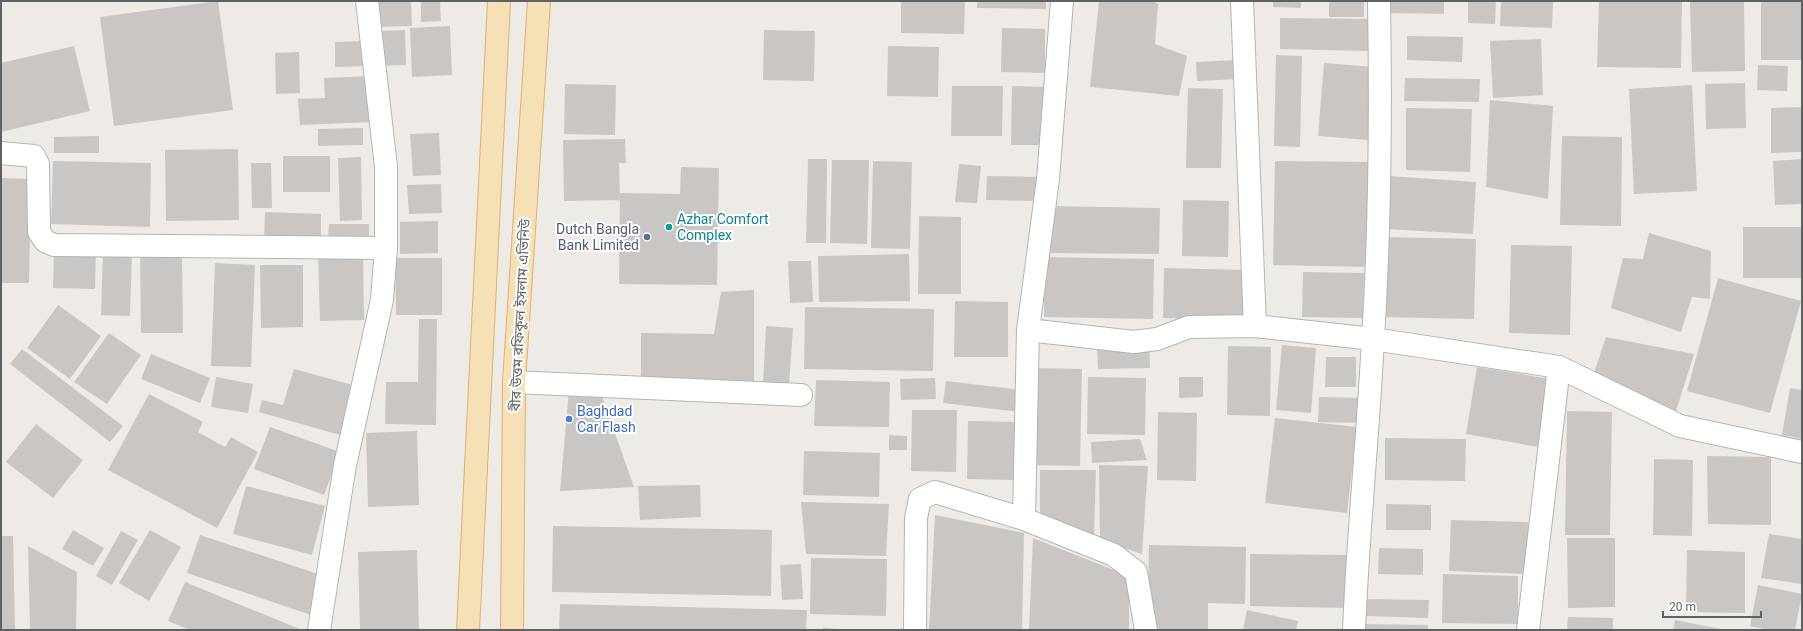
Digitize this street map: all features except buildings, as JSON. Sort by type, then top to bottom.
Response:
[{"type":"main road","points":[[468,630],[499,1]]},
{"type":"main road","name":"বীর উত্তম রফিকুল ইসলাম এভিনিউ","points":[[512,630],[514,382],[539,1]]},
{"type":"street","points":[[320,630],[345,465],[382,300],[386,248],[386,167],[367,1]]},
{"type":"street","points":[[1024,519],[1028,330],[1048,179],[1062,1]]},
{"type":"street","points":[[1242,1],[1255,326]]},
{"type":"street","points":[[1354,630],[1357,553],[1373,339],[1381,114],[1379,1]]},
{"type":"street","points":[[1,153],[34,156],[38,164],[39,232],[45,241],[54,245],[386,248]]},
{"type":"street","points":[[1028,330],[1134,342],[1157,338],[1189,327],[1255,326],[1373,339],[1559,367],[1680,426],[1802,452]]},
{"type":"street","points":[[1528,630],[1559,367]]},
{"type":"street","points":[[514,382],[801,395]]},
{"type":"street","points":[[915,630],[916,518],[920,499],[935,492],[1024,519],[1114,555],[1136,572],[1146,630]]},
{"type":"place","name":"Azhar Comfort Complex","points":[[669,227]]},
{"type":"place","name":"Dutch Bangla Bank Limited","points":[[647,237]]},
{"type":"place","name":"Baghdad Car Flash","points":[[569,419]]}]
